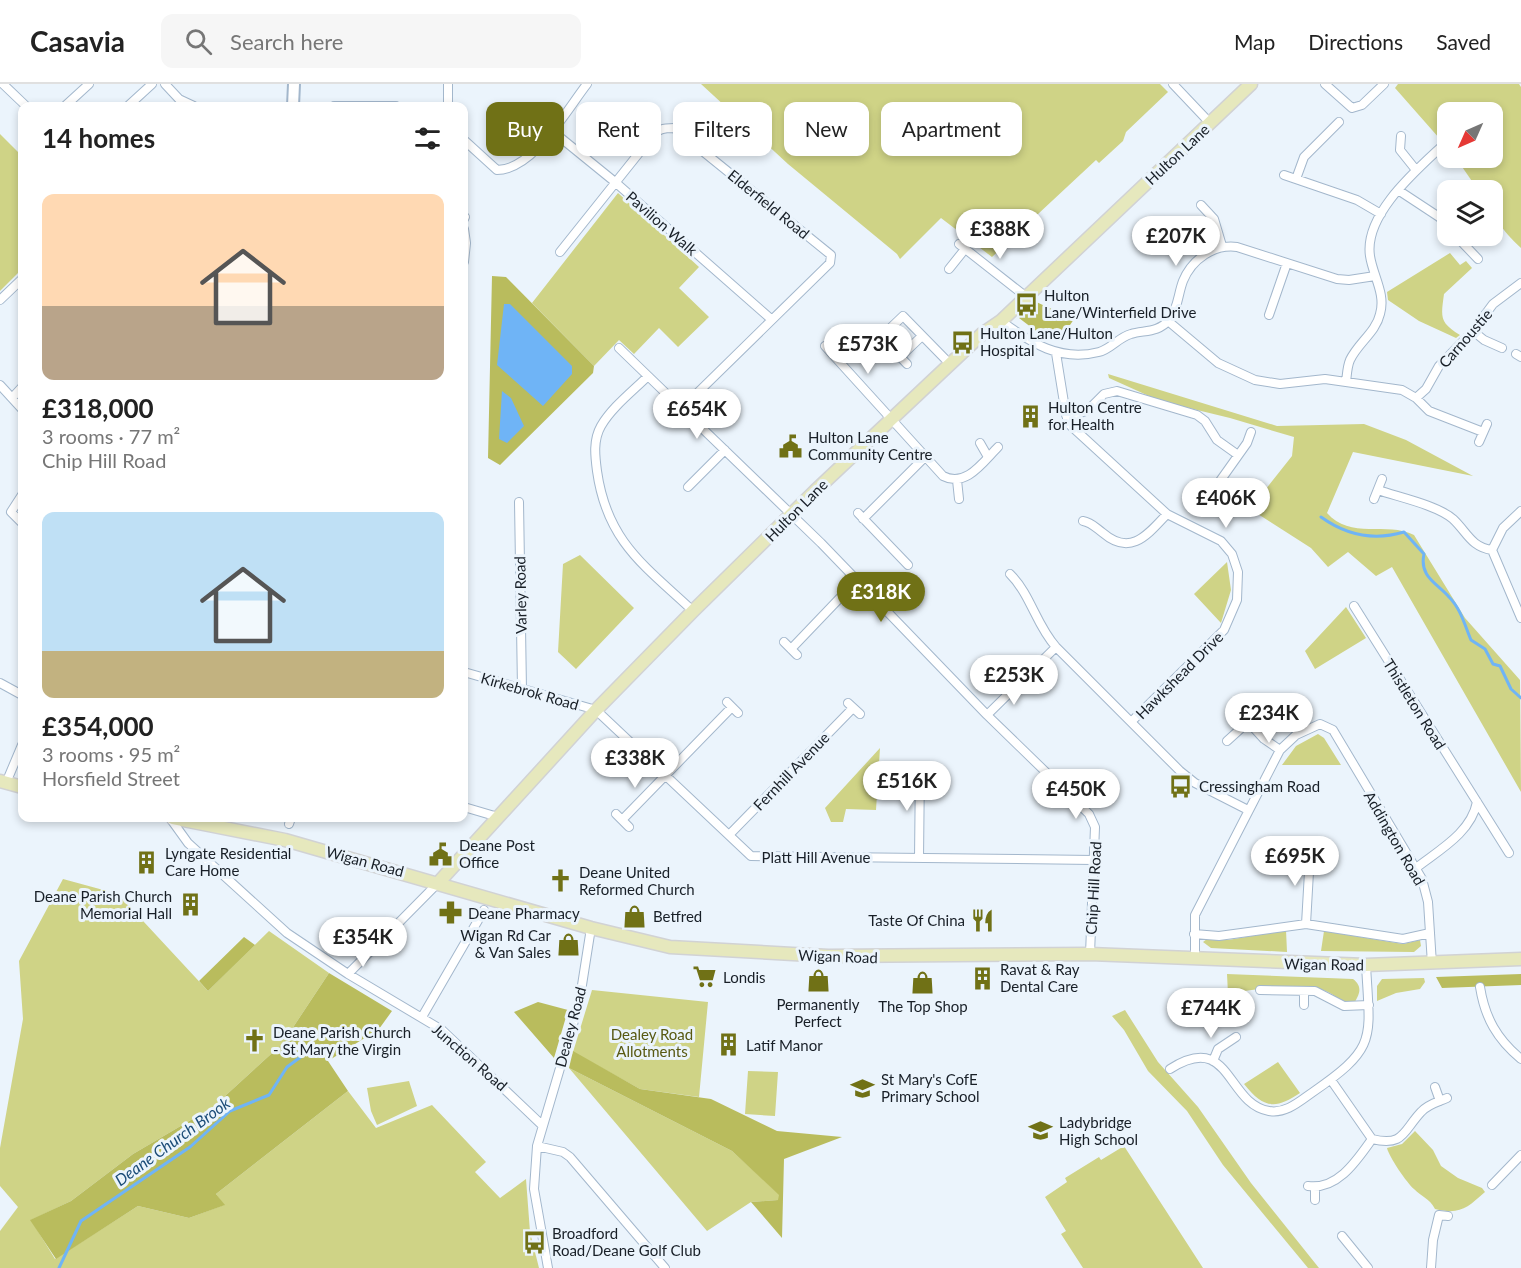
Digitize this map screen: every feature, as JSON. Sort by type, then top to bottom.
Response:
[{"type":"main road","name":"Hulton Lane","points":[[439,882],[596,710],[693,611],[950,364],[982,334],[1001,321],[1251,84]]},
{"type":"main road","points":[[3,782],[18,786]]},
{"type":"main road","name":"Wigan Road","points":[[213,822],[439,882],[591,928],[660,945],[716,951],[870,957],[1090,954],[1366,965],[1521,959]]},
{"type":"street","points":[[3,84],[22,102]]},
{"type":"street","points":[[69,102],[89,84]]},
{"type":"street","points":[[132,102],[152,84]]},
{"type":"street","points":[[165,84],[178,99],[185,102]]},
{"type":"street","points":[[293,102],[294,84]]},
{"type":"street","points":[[448,84],[448,102]]},
{"type":"street","points":[[564,113],[587,84]]},
{"type":"street","points":[[1173,84],[1210,123]]},
{"type":"street","points":[[1325,84],[1352,108],[1362,105],[1384,84]]},
{"type":"street","points":[[1296,179],[1304,157],[1332,135],[1339,122]]},
{"type":"street","name":"Elderfield Road","points":[[560,252],[657,130],[674,129],[831,255],[830,263],[682,408]]},
{"type":"street","name":"Pavilion Walk","points":[[564,141],[615,182],[771,319]]},
{"type":"street","points":[[1398,142],[1400,150],[1416,170]]},
{"type":"street","points":[[468,144],[497,170],[509,170],[530,156]]},
{"type":"street","points":[[1346,382],[1351,358],[1374,327],[1381,313],[1380,292],[1369,242],[1381,214],[1398,190],[1437,151]]},
{"type":"street","points":[[1284,175],[1358,200],[1381,214]]},
{"type":"street","points":[[1398,190],[1437,216]]},
{"type":"street","points":[[1201,205],[1207,218],[1216,224],[1222,246]]},
{"type":"street","points":[[1001,321],[1027,340],[1056,353],[1098,352],[1128,335],[1150,332],[1168,321],[1187,273],[1205,254],[1222,246],[1237,247],[1337,279],[1349,280],[1375,276]]},
{"type":"street","points":[[1466,246],[1478,259]]},
{"type":"street","points":[[949,269],[962,247],[1025,297]]},
{"type":"street","points":[[1462,256],[1469,249]]},
{"type":"street","points":[[1269,315],[1287,263]]},
{"type":"street","points":[[0,300],[18,283]]},
{"type":"street","name":"Carnoustie","points":[[1416,398],[1426,389],[1445,359],[1473,331],[1494,304],[1521,284]]},
{"type":"street","points":[[1274,301],[1283,304]]},
{"type":"street","points":[[907,364],[881,337],[903,316],[950,364]]},
{"type":"street","points":[[1168,321],[1218,363],[1255,380],[1272,384],[1325,379],[1402,390],[1416,398],[1429,411],[1483,432]]},
{"type":"street","points":[[1473,331],[1484,340],[1502,348]]},
{"type":"street","points":[[900,357],[922,336]]},
{"type":"street","points":[[825,346],[892,422],[903,430],[924,458],[943,476],[957,480],[971,474],[998,447]]},
{"type":"street","name":"Chip Hill Road","points":[[619,348],[792,515],[987,715],[1089,814],[1095,827],[1090,954]]},
{"type":"street","points":[[1056,353],[1067,418],[1088,410],[1104,394],[1123,391],[1197,415],[1217,440],[1238,455]]},
{"type":"street","points":[[648,376],[610,414],[598,433],[595,449],[600,490],[612,524],[625,546],[693,611]]},
{"type":"street","points":[[0,385],[18,405]]},
{"type":"street","points":[[12,398],[18,391]]},
{"type":"street","name":"Hawkshead Drive","points":[[1067,418],[1074,430],[1167,514],[1216,537],[1226,546],[1232,554],[1238,572],[1238,600],[1224,630],[1132,722]]},
{"type":"street","points":[[1479,442],[1487,424]]},
{"type":"street","points":[[1220,481],[1251,432]]},
{"type":"street","points":[[980,443],[988,457]]},
{"type":"street","points":[[688,487],[725,450]]},
{"type":"street","points":[[909,565],[860,516],[924,458]]},
{"type":"street","points":[[1374,499],[1382,479]]},
{"type":"street","points":[[957,480],[959,499]]},
{"type":"street","points":[[1378,490],[1449,516],[1476,546],[1492,550]]},
{"type":"street","points":[[18,501],[11,512],[18,519]]},
{"type":"street","name":"Varley Road","points":[[519,502],[522,689]]},
{"type":"street","points":[[1521,511],[1503,528],[1492,550],[1521,618]]},
{"type":"street","points":[[1083,521],[1091,523],[1115,542],[1128,543],[1145,537],[1167,514]]},
{"type":"street","points":[[1010,574],[1023,589],[1045,634],[1056,647],[1186,777],[1248,810]]},
{"type":"street","points":[[784,642],[794,652],[857,580]]},
{"type":"street","name":"Thistleton Road","points":[[1354,606],[1509,852]]},
{"type":"street","points":[[987,715],[1056,647]]},
{"type":"street","name":"Kirkebrok Road","points":[[468,673],[596,710]]},
{"type":"street","points":[[0,683],[18,693]]},
{"type":"street","points":[[629,827],[619,817],[666,775],[729,704],[738,713]]},
{"type":"street","name":"Fernhill Avenue","points":[[729,835],[850,705],[860,714]]},
{"type":"street","name":"Platt Hill Avenue","points":[[596,710],[747,853],[756,857],[1094,860]]},
{"type":"street","points":[[1195,958],[1195,915],[1280,750],[1267,742],[1241,714]]},
{"type":"street","points":[[1227,741],[1248,722]]},
{"type":"street","name":"Addington Road","points":[[1280,750],[1296,735],[1315,725],[1325,725],[1333,730],[1416,868],[1427,895],[1432,964]]},
{"type":"street","points":[[3,782],[18,753]]},
{"type":"street","points":[[919,858],[920,767]]},
{"type":"street","points":[[1416,868],[1464,829],[1472,819],[1477,802]]},
{"type":"street","points":[[468,808],[498,817]]},
{"type":"street","name":"Junction Road","points":[[173,822],[183,838],[287,933],[348,974],[422,1017],[453,1040],[542,1125]]},
{"type":"street","points":[[1306,924],[1309,872],[1316,865]]},
{"type":"street","points":[[348,974],[439,882]]},
{"type":"street","points":[[422,1017],[484,910]]},
{"type":"street","points":[[1194,934],[1219,936],[1306,924],[1403,939],[1430,933]]},
{"type":"street","name":"Dealey Road","points":[[548,1268],[534,1189],[537,1146],[579,1004],[591,928]]},
{"type":"street","points":[[470,934],[478,939]]},
{"type":"street","points":[[1170,1070],[1183,1056],[1213,1061],[1228,1072],[1250,1102],[1268,1111],[1290,1108],[1347,1068],[1361,1052],[1368,1034],[1369,1005],[1366,965]]},
{"type":"street","points":[[1480,987],[1484,1011],[1491,1025],[1506,1047],[1521,1059]]},
{"type":"street","points":[[1260,990],[1320,992],[1344,1006],[1369,1005]]},
{"type":"street","points":[[1304,991],[1304,1005]]},
{"type":"street","points":[[1213,1061],[1218,1049],[1236,1037]]},
{"type":"street","points":[[1218,1038],[1224,1046]]},
{"type":"street","points":[[1331,1080],[1372,1139],[1391,1141],[1401,1138],[1422,1111],[1444,1100],[1435,1087]]},
{"type":"street","points":[[1315,1200],[1312,1186],[1330,1183],[1346,1172],[1372,1139]]},
{"type":"street","points":[[537,1146],[562,1152],[570,1157],[665,1268]]},
{"type":"street","points":[[1492,1185],[1500,1170],[1521,1155]]},
{"type":"street","points":[[1431,1268],[1433,1240],[1439,1215],[1448,1216]]},
{"type":"street","points":[[1342,1236],[1354,1243],[1368,1268]]},
{"type":"green space","points":[[701,84],[1160,84],[1168,92],[1126,132],[1123,141],[1099,163],[1096,160],[992,257],[941,218],[900,259],[897,254],[772,149],[772,102],[721,102]]},
{"type":"green space","points":[[1398,84],[1519,84],[1521,87],[1521,248],[1503,228],[1503,180],[1471,180],[1463,168],[1503,168],[1503,102],[1437,102],[1437,136],[1395,88]]},
{"type":"green space","points":[[0,134],[18,152],[18,273],[0,291]]},
{"type":"green space","points":[[618,193],[699,267],[679,288],[709,317],[678,347],[659,328],[634,354],[619,340],[594,366],[532,303]]},
{"type":"green space","points":[[1450,253],[1460,265],[1466,261],[1472,268],[1444,294],[1443,318],[1448,326],[1460,335],[1456,338],[1419,321],[1388,300],[1387,292]]},
{"type":"green space","points":[[1108,374],[1277,426],[1364,424],[1406,440],[1473,476],[1353,452],[1327,513],[1346,526],[1392,529],[1414,535],[1465,618],[1520,680],[1521,792],[1392,567],[1376,576],[1348,552],[1328,567],[1311,548],[1250,509],[1292,456],[1294,437],[1160,401],[1109,378]]},
{"type":"green space","points":[[580,555],[634,608],[576,669],[558,652],[563,564]]},
{"type":"green space","points":[[1227,562],[1231,590],[1221,623],[1194,594]]},
{"type":"green space","points":[[1346,607],[1366,638],[1315,669],[1305,651]]},
{"type":"green space","points":[[1318,734],[1324,738],[1341,765],[1282,765],[1296,746]]},
{"type":"green space","points":[[880,748],[876,810],[846,809],[843,822],[831,822],[825,808]]},
{"type":"green space","points":[[63,879],[118,894],[208,991],[269,931],[329,973],[282,1044],[213,1107],[133,1154],[71,1201],[31,1220],[55,1259],[138,1206],[189,1218],[224,1205],[216,1194],[348,1091],[376,1128],[432,1105],[486,1162],[475,1172],[500,1198],[526,1179],[530,1232],[539,1268],[0,1268],[0,1231],[18,1207],[0,1186],[0,1148],[23,1019],[19,961]]},
{"type":"green space","points":[[1286,930],[1287,952],[1211,948],[1203,942],[1207,939],[1228,940]]},
{"type":"green space","points":[[1324,931],[1403,944],[1420,940],[1421,946],[1414,952],[1321,951]]},
{"type":"green space","points":[[1227,974],[1353,979],[1359,986],[1359,992],[1354,1004],[1344,1002],[1324,990],[1296,987],[1228,994]]},
{"type":"green space","points":[[1424,978],[1425,982],[1420,989],[1396,993],[1377,1001],[1377,986],[1382,979]]},
{"type":"green space","name":"Dealey Road Allotments","points":[[592,990],[708,1002],[699,1097],[640,1089],[573,1052]]},
{"type":"green space","points":[[1125,1010],[1158,1062],[1198,1107],[1251,1183],[1319,1268],[1308,1268],[1223,1165],[1187,1111],[1148,1071],[1124,1030],[1112,1016]]},
{"type":"green space","points":[[1278,1062],[1300,1093],[1283,1102],[1270,1104],[1257,1098],[1244,1084]]},
{"type":"green space","points":[[569,1068],[732,1151],[780,1195],[779,1200],[751,1202],[707,1231]]},
{"type":"green space","points":[[748,1071],[778,1072],[775,1116],[745,1114]]},
{"type":"green space","points":[[409,1081],[417,1106],[377,1125],[371,1111],[367,1088]]},
{"type":"green space","points":[[1415,1131],[1433,1150],[1441,1166],[1458,1178],[1482,1188],[1485,1192],[1463,1209],[1444,1211],[1435,1209],[1407,1181],[1388,1152],[1387,1148],[1402,1144]]},
{"type":"green space","points":[[1124,1146],[1203,1268],[1083,1268],[1061,1234],[1066,1231],[1045,1197],[1067,1182],[1065,1178],[1099,1157],[1101,1160]]},
{"type":"shaded area","points":[[492,276],[506,277],[594,366],[593,373],[500,465],[488,458]]},
{"type":"shaded area","points":[[1034,301],[1074,319],[1060,340],[1040,334],[1019,318]]},
{"type":"shaded area","points":[[244,937],[255,945],[208,991],[199,981]]},
{"type":"shaded area","points":[[329,973],[392,1011],[379,1029],[328,1061],[348,1091],[216,1194],[225,1205],[189,1218],[138,1206],[56,1259],[30,1220],[71,1201],[133,1154],[213,1107],[282,1044]]},
{"type":"shaded area","points":[[1521,974],[1521,985],[1442,988],[1436,977]]},
{"type":"shaded area","points":[[538,1002],[568,1010],[554,1058],[514,1012]]},
{"type":"shaded area","points":[[573,1051],[640,1089],[711,1099],[777,1131],[842,1137],[784,1159],[782,1238],[751,1202],[778,1200],[779,1195],[732,1151],[569,1068]]},
{"type":"water","points":[[504,304],[510,304],[572,366],[572,374],[543,406],[497,365]]},
{"type":"water","points":[[502,391],[511,398],[524,426],[507,443],[499,439]]},
{"type":"waterway","points":[[1321,517],[1340,528],[1361,535],[1382,536],[1404,532],[1424,554],[1424,568],[1430,579],[1457,607],[1471,640],[1485,649],[1493,664],[1500,666],[1511,689],[1521,698]]},
{"type":"waterway","name":"Deane Church Brook","points":[[59,1268],[81,1221],[190,1147],[230,1111],[269,1095],[287,1067],[313,1048]]},
{"type":"place","name":"Hulton Lane/Winterfield Drive","points":[[1026,304]]},
{"type":"place","name":"Hulton Lane/Hulton Hospital","points":[[962,342]]},
{"type":"place","name":"Hulton Centre for Health","points":[[1030,416]]},
{"type":"place","name":"Hulton Lane Community Centre","points":[[790,446]]},
{"type":"place","name":"Cressingham Road","points":[[1181,786]]},
{"type":"place","name":"Deane Post Office","points":[[441,854]]},
{"type":"place","name":"Lyngate Residential Care Home","points":[[147,862]]},
{"type":"place","name":"Deane United Reformed Church","points":[[561,881]]},
{"type":"place","name":"Deane Parish Church Memorial Hall","points":[[190,905]]},
{"type":"place","name":"Deane Pharmacy","points":[[450,913]]},
{"type":"place","name":"Betfred","points":[[635,916]]},
{"type":"place","name":"Taste Of China","points":[[983,920]]},
{"type":"place","name":"Wigan Rd Car & Van Sales","points":[[569,944]]},
{"type":"place","name":"Londis","points":[[705,977]]},
{"type":"place","name":"Ravat & Ray Dental Care","points":[[982,978]]},
{"type":"place","name":"Permanently Perfect","points":[[818,980]]},
{"type":"place","name":"The Top Shop","points":[[923,982]]},
{"type":"place","name":"Deane Parish Church - St Mary the Virgin","points":[[255,1041]]},
{"type":"place","name":"Latif Manor","points":[[728,1045]]},
{"type":"place","name":"St Mary's CofE Primary School","points":[[863,1088]]},
{"type":"place","name":"Ladybridge High School","points":[[1041,1131]]},
{"type":"place","name":"Broadford Road/Deane Golf Club","points":[[534,1242]]}]
